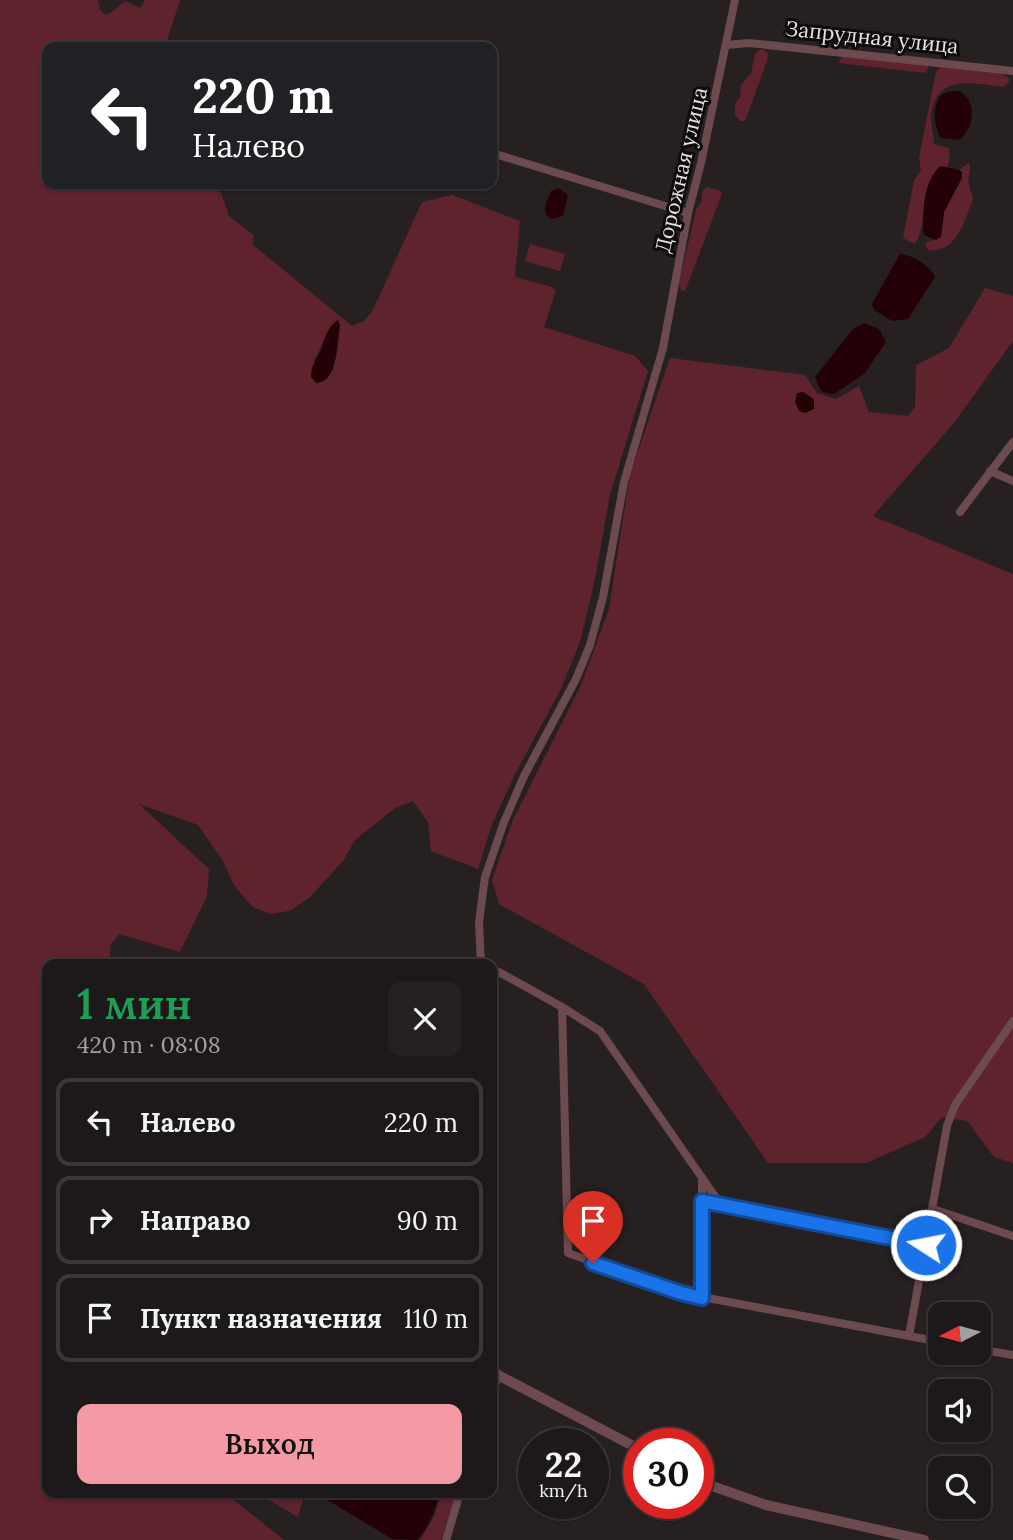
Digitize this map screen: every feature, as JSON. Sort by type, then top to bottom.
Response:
[{"type":"street","name":"Дорожная улица","points":[[481,959],[479,922],[485,877],[524,776],[576,679],[590,645],[603,597],[624,482],[663,348],[688,213],[735,0]]},
{"type":"street","name":"Запрудная улица","points":[[727,45],[773,45],[1013,71]]},
{"type":"street","points":[[497,155],[688,213]]},
{"type":"street","points":[[960,512],[1013,442]]},
{"type":"street","points":[[990,471],[1013,481]]},
{"type":"street","points":[[497,972],[600,1031],[721,1205]]},
{"type":"street","points":[[562,1007],[568,1253],[681,1293],[928,1340]]},
{"type":"street","points":[[909,1336],[951,1111],[1013,1021]]},
{"type":"street","points":[[702,1176],[702,1298]]},
{"type":"street","points":[[702,1201],[926,1245]]},
{"type":"street","points":[[933,1209],[1013,1236]]},
{"type":"street","points":[[991,1352],[1013,1356]]},
{"type":"street","points":[[497,1378],[498,1375],[623,1441]]},
{"type":"street","points":[[714,1486],[766,1504],[924,1540]]},
{"type":"street","points":[[446,1540],[459,1498]]},
{"type":"shaded area","points":[[0,0],[98,0],[100,10],[106,15],[125,1],[140,8],[145,0],[180,0],[167,42],[42,42],[42,189],[214,189],[221,193],[229,216],[253,235],[253,245],[352,326],[364,321],[372,312],[422,202],[452,195],[520,221],[515,277],[552,287],[556,291],[544,327],[635,356],[648,371],[610,495],[580,642],[561,689],[515,774],[491,827],[478,869],[431,851],[428,822],[413,801],[395,808],[355,840],[343,861],[309,898],[289,911],[270,914],[253,907],[235,887],[223,861],[198,825],[139,804],[209,869],[207,896],[180,952],[119,934],[111,944],[110,959],[42,959],[42,1498],[231,1498],[284,1540],[0,1540]],"holes":[[[338,320],[333,371],[313,361],[329,329]]]},
{"type":"shaded area","points":[[761,49],[768,53],[767,61],[745,121],[740,121],[735,115],[735,104],[740,97],[741,85],[751,73],[755,53]]},
{"type":"shaded area","points":[[843,56],[928,64],[928,69],[925,73],[838,63]]},
{"type":"shaded area","points":[[941,67],[1002,74],[1009,78],[1009,82],[1004,87],[957,84],[947,87],[934,103],[931,117],[934,144],[949,148],[950,160],[947,167],[940,167],[927,189],[921,227],[915,244],[903,238],[914,180],[921,170],[919,158],[936,72]]},
{"type":"shaded area","points":[[951,91],[960,91],[969,102],[971,122],[959,140],[941,138],[935,122],[935,109],[939,98]]},
{"type":"shaded area","points":[[969,163],[969,187],[973,200],[962,227],[946,247],[928,250],[925,243],[941,237],[944,212],[962,178],[962,172],[959,170]]},
{"type":"shaded area","points":[[940,166],[959,170],[962,172],[962,178],[944,212],[941,237],[936,240],[924,235],[923,230],[927,188]]},
{"type":"shaded area","points":[[707,187],[721,191],[722,194],[685,291],[681,290],[679,283],[696,210],[702,200],[702,192]]},
{"type":"shaded area","points":[[558,188],[568,195],[563,216],[551,219],[545,206],[551,191]]},
{"type":"shaded area","points":[[530,244],[565,254],[560,271],[525,261]]},
{"type":"shaded area","points":[[900,254],[920,261],[935,277],[908,319],[892,321],[874,310],[872,304]]},
{"type":"shaded area","points":[[985,288],[1013,296],[1013,341],[954,423],[873,516],[1013,574],[1013,1163],[994,1157],[967,1121],[942,1117],[925,1137],[866,1163],[768,1163],[644,984],[499,904],[492,880],[513,820],[581,685],[609,609],[630,474],[670,358],[805,375],[817,393],[836,399],[859,386],[869,412],[908,416],[915,407],[916,365],[949,348]]},
{"type":"shaded area","points":[[338,320],[340,325],[335,361],[329,376],[316,383],[311,377],[313,366],[329,330]]},
{"type":"shaded area","points":[[864,323],[879,329],[886,342],[864,374],[834,394],[821,391],[815,377],[853,329]]},
{"type":"shaded area","points":[[803,392],[814,399],[814,409],[805,413],[799,411],[795,402],[797,393]]},
{"type":"shaded area","points":[[266,1498],[304,1498],[298,1517]]},
{"type":"shaded area","points":[[324,1498],[438,1498],[429,1524],[417,1540],[392,1539]]},
{"type":"shaded area","points":[[440,1498],[454,1498],[441,1540],[420,1540],[434,1516]]},
{"type":"route","points":[[593,1263],[702,1298],[702,1201],[926,1245]]}]
